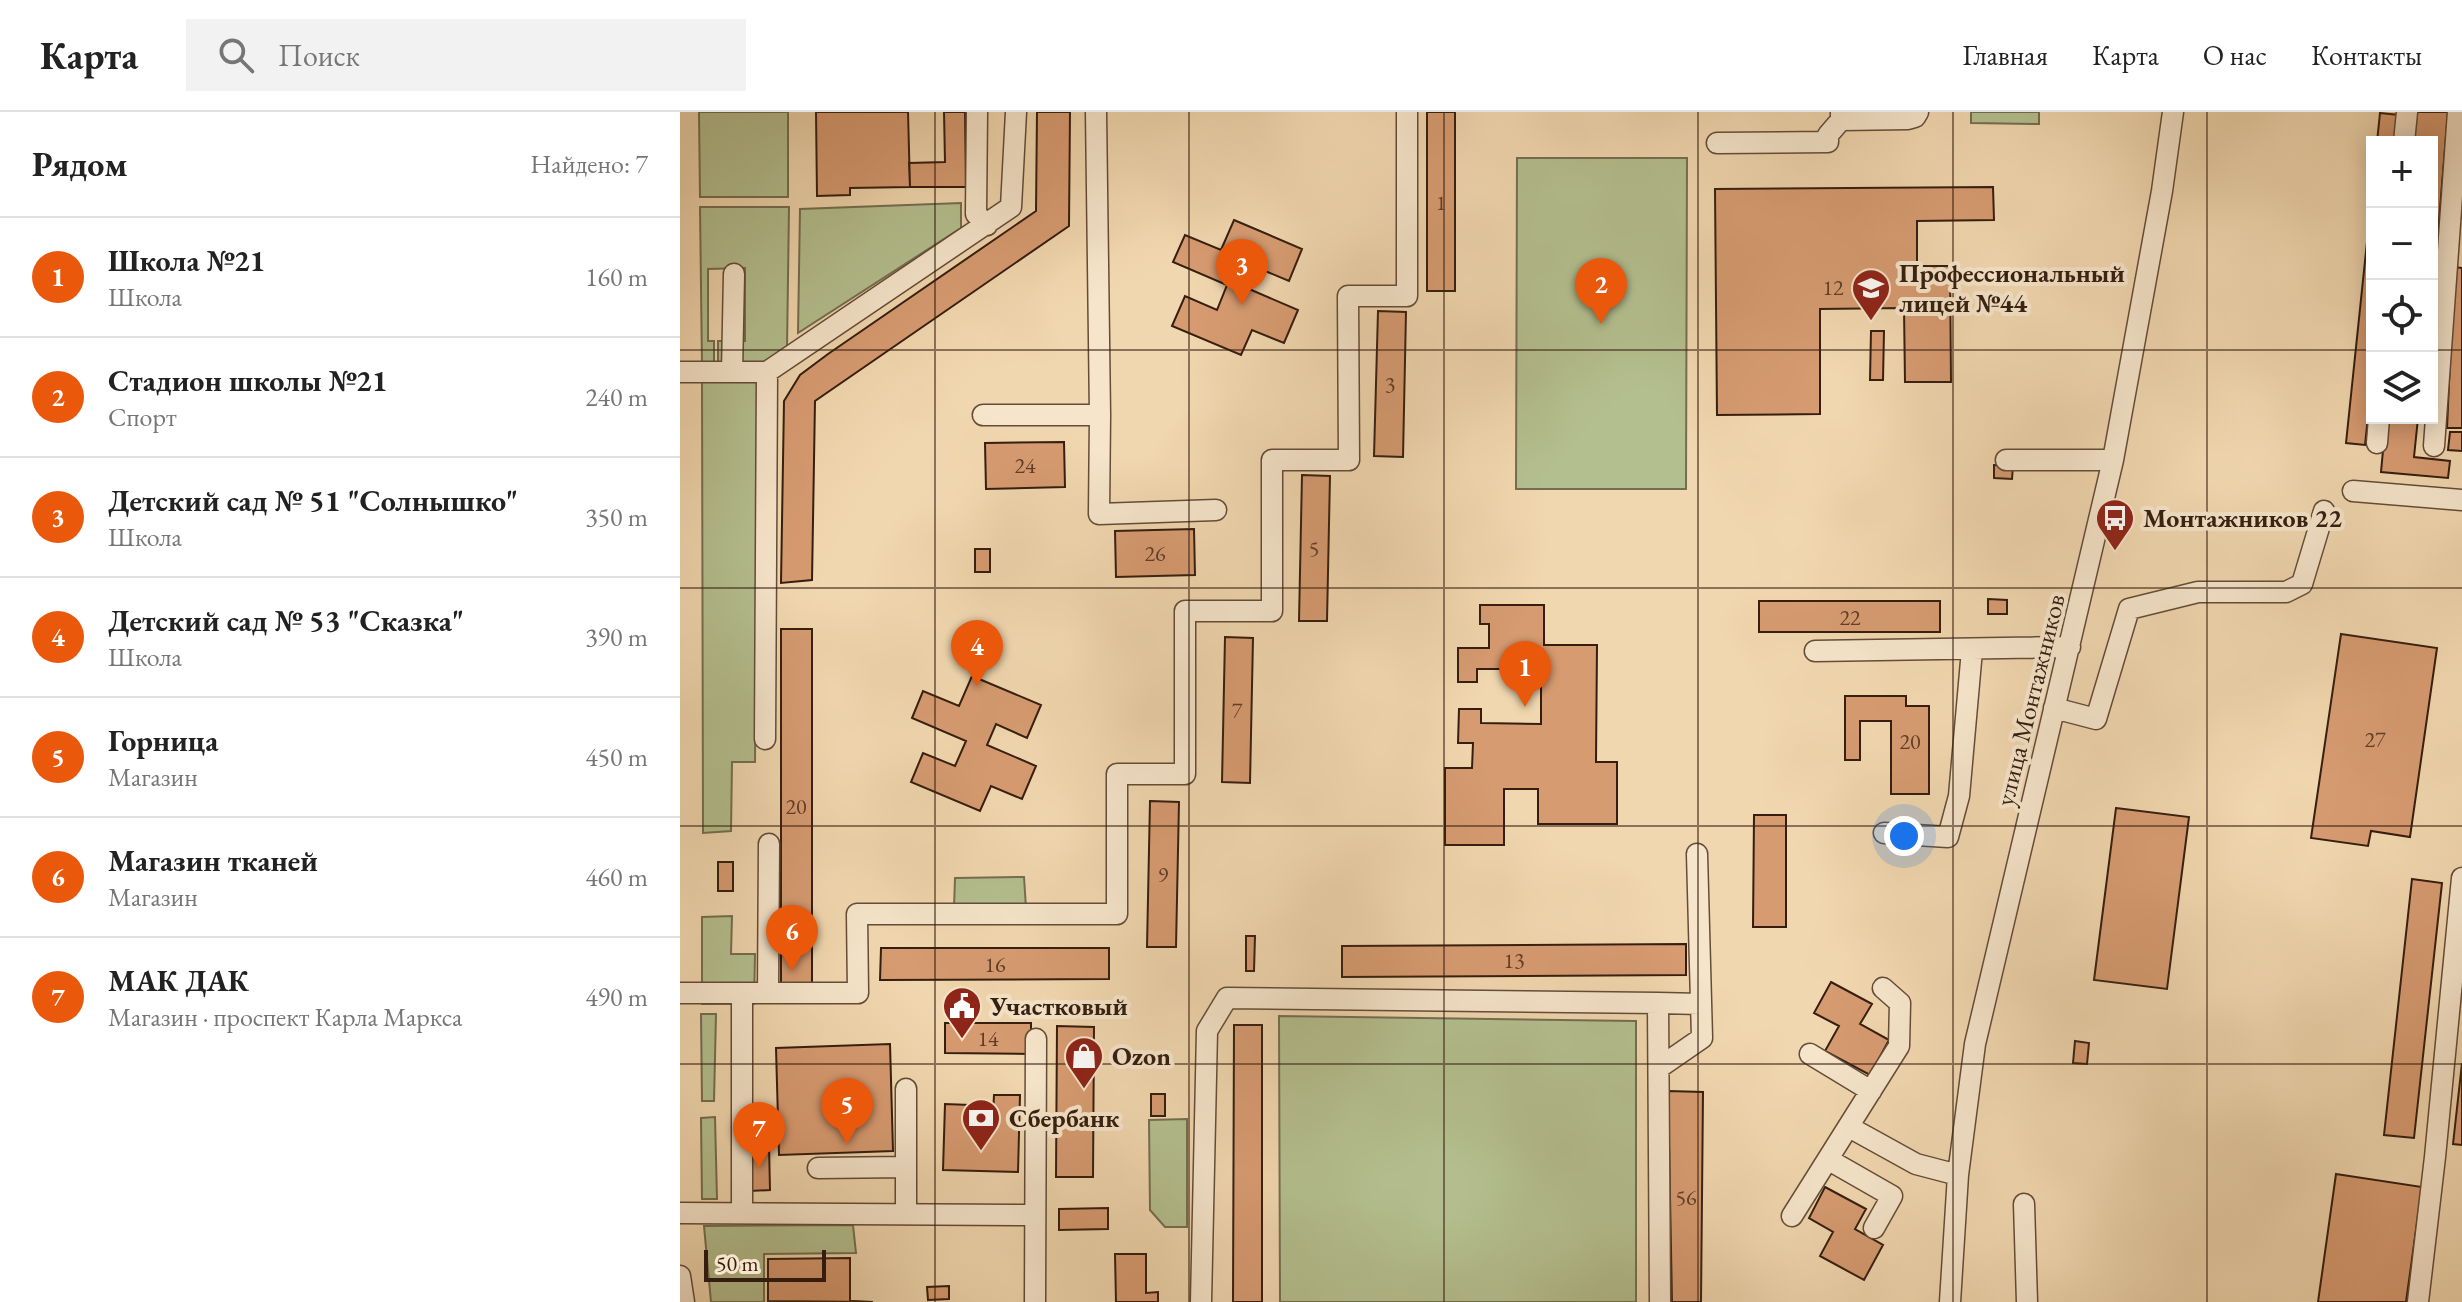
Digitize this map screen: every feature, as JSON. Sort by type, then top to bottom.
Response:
[{"type":"street","points":[[977,112],[976,214],[987,225]]},
{"type":"street","points":[[680,372],[767,372],[1011,207],[1016,112]]},
{"type":"street","points":[[1096,112],[1099,514],[1216,510]]},
{"type":"street","points":[[680,993],[858,993],[857,914],[1117,914],[1117,774],[1185,774],[1185,611],[1272,611],[1272,460],[1349,460],[1348,296],[1407,296],[1407,112]]},
{"type":"street","points":[[1717,143],[1828,142],[1837,122],[1908,119],[1918,112]]},
{"type":"street","name":"улица Монтажников","points":[[1950,1302],[1958,1175],[1975,1044],[2113,460],[2162,191],[2173,112]]},
{"type":"street","points":[[2405,136],[2407,112]]},
{"type":"street","points":[[2434,446],[2458,112]]},
{"type":"street","points":[[732,372],[734,274]]},
{"type":"street","points":[[765,739],[767,372]]},
{"type":"street","points":[[983,415],[1100,415]]},
{"type":"street","points":[[2377,443],[2379,424]]},
{"type":"street","points":[[2006,460],[2113,460]]},
{"type":"street","points":[[2353,491],[2462,500]]},
{"type":"street","points":[[2054,708],[2096,719],[2129,609],[2198,592],[2286,592],[2302,584],[2324,511]]},
{"type":"street","points":[[1815,651],[2070,647]]},
{"type":"street","points":[[1884,833],[1948,837],[1959,796],[1972,650]]},
{"type":"street","points":[[768,992],[769,844]]},
{"type":"street","points":[[1660,1067],[1702,1038],[1697,854]]},
{"type":"street","points":[[2418,1302],[2462,878]]},
{"type":"street","points":[[1792,1216],[1899,1046],[1900,1003],[1883,988]]},
{"type":"street","points":[[742,993],[742,1213]]},
{"type":"street","points":[[1201,1302],[1207,1031],[1227,998],[1701,1004]]},
{"type":"street","points":[[1658,1003],[1660,1302]]},
{"type":"street","points":[[1035,1302],[1036,1039]]},
{"type":"street","points":[[1810,1054],[1871,1091]]},
{"type":"street","points":[[906,1089],[906,1214]]},
{"type":"street","points":[[1849,1127],[1916,1164],[1958,1175]]},
{"type":"street","points":[[1829,1160],[1892,1196],[1874,1228]]},
{"type":"street","points":[[818,1168],[906,1167]]},
{"type":"street","points":[[2024,1204],[2027,1302]]},
{"type":"street","points":[[680,1213],[1034,1215]]},
{"type":"street","points":[[680,1276],[684,1302]]},
{"type":"green space","points":[[699,112],[788,112],[788,197],[700,197]]},
{"type":"green space","points":[[1971,112],[2039,112],[2039,124],[1971,123]]},
{"type":"green space","points":[[1517,158],[1687,158],[1686,489],[1516,489]]},
{"type":"green space","points":[[961,203],[961,228],[798,333],[800,209]]},
{"type":"green space","points":[[700,207],[789,207],[787,349],[762,366],[718,366],[718,341],[745,341],[745,268],[708,269],[708,341],[714,341],[714,366],[702,366]]},
{"type":"green space","points":[[702,380],[758,381],[755,762],[732,762],[731,831],[703,833]]},
{"type":"green space","points":[[1024,877],[1026,908],[954,908],[955,878]]},
{"type":"green space","points":[[732,916],[731,954],[755,954],[754,1004],[702,1004],[702,917]]},
{"type":"green space","points":[[701,1014],[716,1014],[714,1101],[702,1101]]},
{"type":"green space","points":[[1279,1016],[1636,1021],[1636,1302],[1280,1302]]},
{"type":"green space","points":[[715,1117],[717,1199],[702,1199],[701,1118]]},
{"type":"green space","points":[[1187,1119],[1187,1227],[1165,1227],[1150,1210],[1149,1120]]},
{"type":"green space","points":[[853,1225],[856,1253],[764,1254],[764,1302],[711,1302],[704,1226]]},
{"type":"building","points":[[816,112],[908,112],[910,187],[850,188],[850,195],[817,196]]},
{"type":"building","points":[[944,112],[965,112],[966,187],[910,187],[909,163],[945,162]]},
{"type":"building","points":[[1037,112],[1070,112],[1069,226],[815,401],[812,580],[781,583],[784,401],[800,375],[1036,211]]},
{"type":"building","points":[[1427,112],[1455,112],[1455,291],[1427,291]]},
{"type":"building","points":[[2412,112],[2448,112],[2438,233],[2438,136],[2410,136]]},
{"type":"building","points":[[2380,113],[2399,115],[2397,136],[2378,136]]},
{"type":"building","points":[[1993,187],[1994,220],[1917,221],[1917,266],[1950,266],[1951,382],[1905,382],[1904,308],[1820,309],[1820,414],[1717,415],[1715,189]]},
{"type":"building","points":[[1234,220],[1302,249],[1289,281],[1258,268],[1249,289],[1298,310],[1284,343],[1252,330],[1241,355],[1172,326],[1185,296],[1217,310],[1227,285],[1173,262],[1185,235],[1221,250]]},
{"type":"building","points":[[2366,251],[2365,445],[2346,443]]},
{"type":"building","points":[[2454,267],[2462,268],[2462,428],[2447,428]]},
{"type":"building","points":[[1378,311],[1406,312],[1403,457],[1374,456]]},
{"type":"building","points":[[1871,331],[1884,331],[1883,380],[1870,380]]},
{"type":"building","points":[[2385,424],[2417,424],[2414,457],[2450,461],[2448,478],[2381,472]]},
{"type":"building","points":[[2450,432],[2462,432],[2462,451],[2448,450]]},
{"type":"building","points":[[1064,442],[1065,487],[986,489],[985,443]]},
{"type":"building","points":[[1994,465],[2013,466],[2012,479],[1994,478]]},
{"type":"building","points":[[1302,475],[1330,476],[1327,621],[1299,621]]},
{"type":"building","points":[[1194,529],[1195,575],[1116,577],[1115,531]]},
{"type":"building","points":[[975,549],[990,549],[990,572],[975,572]]},
{"type":"building","points":[[1988,599],[2007,600],[2007,614],[1988,614]]},
{"type":"building","points":[[1759,601],[1940,601],[1940,632],[1759,632]]},
{"type":"building","points":[[1480,605],[1544,605],[1544,645],[1597,645],[1596,762],[1617,762],[1617,824],[1538,824],[1538,789],[1504,789],[1504,845],[1445,845],[1445,768],[1472,768],[1473,743],[1458,743],[1459,709],[1481,709],[1481,723],[1541,724],[1541,669],[1477,669],[1477,682],[1458,682],[1458,648],[1489,648],[1489,624],[1480,624]]},
{"type":"building","points":[[781,629],[812,629],[812,983],[781,983]]},
{"type":"building","points":[[2341,634],[2437,648],[2410,837],[2371,831],[2368,846],[2311,838]]},
{"type":"building","points":[[1225,637],[1253,638],[1250,783],[1222,782]]},
{"type":"building","points":[[972,676],[1041,705],[1027,738],[996,724],[987,745],[1036,766],[1022,799],[991,786],[980,811],[911,782],[923,753],[955,766],[966,741],[912,718],[923,691],[959,706]]},
{"type":"building","points":[[1845,696],[1906,696],[1906,706],[1929,706],[1929,794],[1891,794],[1891,721],[1860,721],[1860,760],[1845,760]]},
{"type":"building","points":[[1150,801],[1179,802],[1176,947],[1147,947]]},
{"type":"building","points":[[2116,808],[2189,817],[2167,989],[2094,980]]},
{"type":"building","points":[[1754,815],[1786,815],[1786,927],[1753,927]]},
{"type":"building","points":[[718,862],[733,862],[733,891],[718,891]]},
{"type":"building","points":[[2412,879],[2442,883],[2414,1138],[2384,1135]]},
{"type":"building","points":[[1246,936],[1255,936],[1254,971],[1246,971]]},
{"type":"building","points":[[1686,944],[1686,975],[1342,977],[1342,946]]},
{"type":"building","points":[[881,948],[1109,948],[1109,979],[880,980]]},
{"type":"building","points":[[1831,982],[1872,1004],[1860,1024],[1889,1040],[1870,1075],[1825,1051],[1839,1026],[1814,1013]]},
{"type":"building","points":[[945,1023],[1031,1023],[1031,1054],[945,1053]]},
{"type":"building","points":[[1234,1025],[1262,1025],[1262,1302],[1233,1302]]},
{"type":"building","points":[[1057,1026],[1094,1027],[1093,1177],[1056,1177]]},
{"type":"building","points":[[2075,1041],[2089,1043],[2087,1064],[2073,1063]]},
{"type":"building","points":[[890,1044],[893,1151],[779,1155],[776,1048]]},
{"type":"building","points":[[2462,1063],[2462,1145],[2453,1144]]},
{"type":"building","points":[[1668,1091],[1703,1092],[1701,1302],[1672,1302]]},
{"type":"building","points":[[1151,1094],[1165,1094],[1165,1116],[1151,1116]]},
{"type":"building","name":"Сбербанк","points":[[994,1095],[1020,1095],[1018,1172],[943,1170],[945,1104],[970,1105],[970,1132],[992,1133]]},
{"type":"building","points":[[749,1145],[769,1145],[770,1190],[750,1191]]},
{"type":"building","points":[[2336,1174],[2422,1187],[2406,1302],[2318,1302]]},
{"type":"building","points":[[1825,1187],[1866,1209],[1855,1229],[1883,1245],[1864,1280],[1820,1256],[1833,1232],[1809,1218]]},
{"type":"building","points":[[1108,1208],[1108,1229],[1059,1230],[1059,1209]]},
{"type":"building","points":[[1115,1254],[1146,1254],[1146,1293],[1158,1292],[1158,1302],[1116,1302]]},
{"type":"building","points":[[850,1258],[850,1301],[873,1302],[768,1301],[768,1259]]},
{"type":"building","points":[[949,1286],[949,1299],[928,1300],[927,1287]]},
{"type":"place","name":"Детский сад № 51 \"Солнышко\"","points":[[1242,305]]},
{"type":"place","name":"Профессиональный лицей №44","points":[[1871,322]]},
{"type":"place","name":"Стадион школы №21","points":[[1601,324]]},
{"type":"place","name":"Монтажников 22","points":[[2115,552]]},
{"type":"place","name":"Детский сад № 53 \"Сказка\"","points":[[977,686]]},
{"type":"place","name":"Школа №21","points":[[1525,707]]},
{"type":"place","name":"Магазин тканей","points":[[792,971]]},
{"type":"place","name":"Участковый","points":[[962,1040]]},
{"type":"place","name":"Ozon","points":[[1084,1090]]},
{"type":"place","name":"Горница","points":[[847,1144]]},
{"type":"place","name":"Сбербанк","points":[[981,1152]]},
{"type":"place","name":"МАК ДАК","points":[[759,1168]]}]
